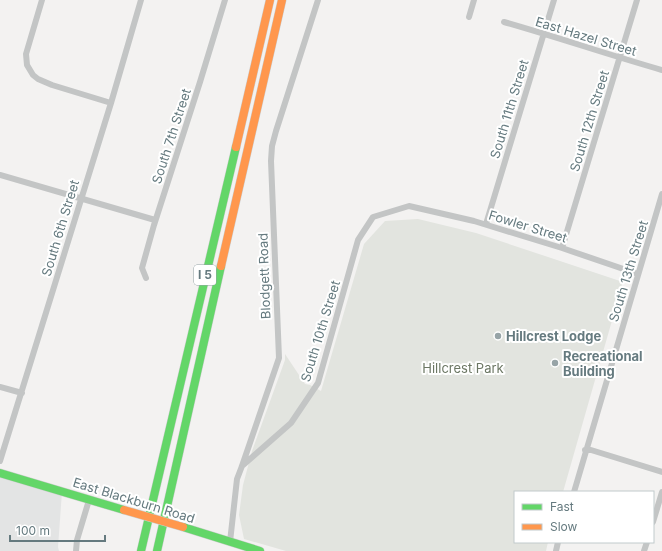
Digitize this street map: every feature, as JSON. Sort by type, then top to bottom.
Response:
[{"type":"main road","name":"I 5","points":[[141,551],[270,0]]},
{"type":"main road","name":"I 5","points":[[157,551],[282,0]]},
{"type":"main road","name":"East Blackburn Road","points":[[0,473],[183,527],[229,546],[260,551]]},
{"type":"street","points":[[42,0],[26,54],[27,65],[33,75],[38,79],[52,85],[110,103]]},
{"type":"street","name":"South 6th Street","points":[[0,461],[141,0]]},
{"type":"street","name":"South 7th Street","points":[[146,278],[142,268],[155,220],[198,89],[225,0]]},
{"type":"street","name":"Blodgett Road","points":[[229,546],[237,479],[279,358],[271,161],[272,146],[318,0]]},
{"type":"street","points":[[469,17],[474,0]]},
{"type":"street","name":"South 11th Street","points":[[486,224],[554,0]]},
{"type":"street","name":"South 12th Street","points":[[562,248],[637,0]]},
{"type":"street","name":"East Hazel Street","points":[[504,22],[662,70]]},
{"type":"street","points":[[0,175],[155,220]]},
{"type":"street","name":"South 13th Street","points":[[574,491],[662,194]]},
{"type":"street","name":"South 10th Street","points":[[242,466],[291,423],[318,383],[358,240],[373,217],[409,206]]},
{"type":"street","name":"Fowler Street","points":[[409,206],[486,224],[638,274]]},
{"type":"street","points":[[0,387],[22,393]]},
{"type":"street","points":[[586,450],[591,450],[662,472]]},
{"type":"street","points":[[654,519],[662,492]]},
{"type":"street","points":[[76,551],[77,540],[89,500]]},
{"type":"shaded area","points":[[0,476],[62,492],[58,547],[59,551],[0,551]]},
{"type":"green space","name":"Hillcrest Park","points":[[418,219],[476,233],[623,282],[563,491],[514,491],[514,543],[548,543],[546,551],[286,551],[244,539],[239,515],[243,485],[252,451],[285,360],[285,354],[305,384],[321,391],[364,244],[385,221]]},
{"type":"traffic: fast","points":[[141,551],[236,147]]},
{"type":"traffic: fast","points":[[157,551],[221,266]]},
{"type":"traffic: fast","points":[[0,473],[124,510]]},
{"type":"traffic: fast","points":[[183,527],[260,551]]},
{"type":"traffic: slow","points":[[236,147],[270,0]]},
{"type":"traffic: slow","points":[[221,266],[282,0]]},
{"type":"traffic: slow","points":[[124,510],[183,527]]},
{"type":"place","name":"Hillcrest Lodge","points":[[498,336]]},
{"type":"place","name":"Recreational Building","points":[[555,363]]}]
